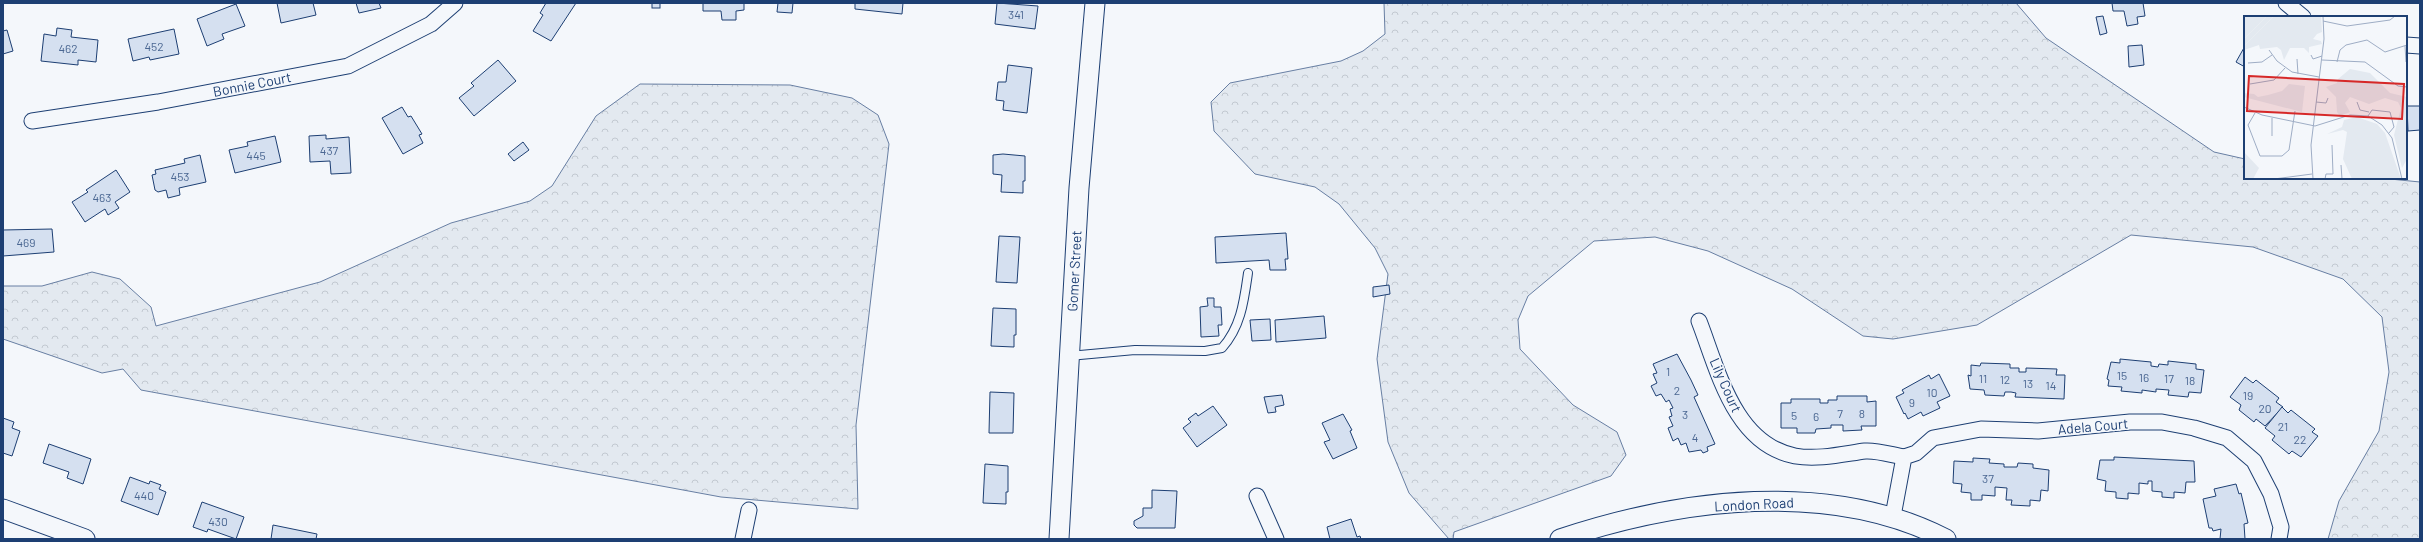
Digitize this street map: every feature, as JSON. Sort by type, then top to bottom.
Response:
[{"type":"street","name":"Bonnie Court","points":[[32,121],[158,102],[348,66],[431,24],[456,3]]},
{"type":"street","name":"Gomer Street","points":[[1059,539],[1078,188],[1095,3]]},
{"type":"street","points":[[2286,3],[2302,16]]},
{"type":"street","points":[[2407,44],[2420,46]]},
{"type":"street","name":"Lily Court","points":[[1699,320],[1727,394],[1740,417],[1758,439],[1776,449],[1796,456],[1842,456],[1867,451],[1904,457]]},
{"type":"street","name":"Adela Court","points":[[1904,457],[1916,453],[1933,438],[1981,429],[2038,431],[2130,422],[2162,422],[2194,428],[2227,438],[2254,461],[2271,494],[2280,527],[2279,539]]},
{"type":"street","points":[[1892,516],[1904,457]]},
{"type":"street","points":[[1257,496],[1276,539]]},
{"type":"street","name":"London Road","points":[[1560,539],[1602,525],[1668,512],[1734,503],[1780,500],[1832,504],[1892,516],[1946,539]]},
{"type":"street","points":[[3,509],[85,539]]},
{"type":"street","points":[[744,539],[749,510]]},
{"type":"lane","points":[[1069,356],[1135,350],[1205,351],[1222,348],[1231,338],[1239,320],[1244,303],[1248,273]]},
{"type":"green space","points":[[1384,3],[2016,3],[2046,38],[2214,152],[2244,159],[2244,179],[2390,179],[2420,182],[2420,539],[2328,539],[2339,501],[2379,431],[2389,372],[2382,317],[2343,279],[2253,247],[2131,235],[1977,325],[1893,339],[1863,336],[1792,289],[1708,251],[1655,237],[1594,241],[1528,296],[1518,320],[1520,349],[1573,405],[1617,432],[1626,455],[1611,476],[1454,532],[1453,539],[1449,539],[1409,493],[1388,442],[1377,359],[1388,274],[1375,248],[1339,204],[1315,187],[1255,174],[1214,131],[1211,102],[1230,83],[1341,61],[1363,51],[1385,34]]},
{"type":"green space","points":[[640,84],[790,85],[852,98],[878,115],[889,144],[856,425],[858,509],[721,497],[141,390],[123,369],[102,373],[3,339],[3,286],[42,286],[92,272],[120,279],[151,307],[156,326],[320,282],[451,223],[530,201],[552,186],[596,116]]},
{"type":"building","points":[[277,3],[313,3],[316,15],[281,23]]},
{"type":"building","points":[[356,3],[379,3],[381,8],[359,13]]},
{"type":"building","points":[[546,3],[576,3],[551,41],[533,31],[543,15],[540,13]]},
{"type":"building","points":[[652,3],[660,3],[660,8],[652,8]]},
{"type":"building","points":[[703,3],[744,3],[744,10],[736,11],[736,20],[722,20],[721,11],[703,11]]},
{"type":"building","points":[[778,3],[793,3],[792,13],[777,12]]},
{"type":"building","points":[[855,3],[903,3],[902,14],[855,9]]},
{"type":"building","points":[[997,3],[1038,6],[1035,29],[995,24]]},
{"type":"building","points":[[2112,3],[2143,3],[2145,16],[2137,17],[2138,24],[2127,26],[2124,11],[2113,11]]},
{"type":"building","points":[[236,4],[245,26],[222,34],[224,39],[207,46],[197,19]]},
{"type":"building","points":[[2103,16],[2107,33],[2100,35],[2096,17]]},
{"type":"building","points":[[57,28],[72,30],[71,37],[98,40],[96,62],[78,60],[78,65],[41,61],[44,34],[56,36]]},
{"type":"building","points":[[174,29],[179,54],[150,60],[149,57],[133,61],[128,39]]},
{"type":"building","points":[[7,30],[13,51],[3,54],[3,31]]},
{"type":"building","points":[[2142,45],[2144,65],[2129,67],[2128,46]]},
{"type":"building","points":[[2244,48],[2244,66],[2236,62]]},
{"type":"building","points":[[498,60],[516,81],[474,116],[459,98],[474,86],[471,83]]},
{"type":"building","points":[[1008,65],[1032,68],[1027,113],[1003,110],[1004,101],[996,100],[998,82],[1006,82]]},
{"type":"building","points":[[2407,106],[2420,106],[2420,130],[2408,131]]},
{"type":"building","points":[[402,107],[408,117],[411,116],[422,134],[419,135],[423,143],[403,154],[382,118]]},
{"type":"building","points":[[326,135],[326,139],[349,137],[351,173],[331,174],[330,161],[310,162],[309,136]]},
{"type":"building","points":[[275,136],[281,162],[235,173],[229,150],[248,146],[247,142]]},
{"type":"building","points":[[523,142],[529,150],[514,161],[508,154]]},
{"type":"building","points":[[1003,154],[1025,156],[1025,181],[1023,181],[1023,193],[1001,192],[1002,175],[993,174],[993,155]]},
{"type":"building","points":[[200,155],[206,182],[179,188],[180,195],[168,198],[166,190],[158,192],[155,190],[152,175],[156,174],[155,170],[185,163],[184,159]]},
{"type":"building","points":[[116,170],[130,192],[115,202],[119,208],[108,215],[105,209],[85,222],[72,202],[88,192],[86,190]]},
{"type":"building","points":[[52,229],[54,252],[3,256],[3,230]]},
{"type":"building","points":[[1286,233],[1288,259],[1285,259],[1286,270],[1270,270],[1269,260],[1216,263],[1215,237]]},
{"type":"building","points":[[999,236],[1020,237],[1017,283],[996,282]]},
{"type":"building","points":[[1389,285],[1390,294],[1373,297],[1373,287]]},
{"type":"building","points":[[1207,298],[1214,298],[1214,307],[1221,307],[1222,325],[1218,325],[1219,336],[1201,337],[1200,307],[1208,306]]},
{"type":"building","points":[[993,308],[1016,309],[1016,335],[1014,335],[1014,347],[991,346]]},
{"type":"building","points":[[1324,316],[1326,338],[1276,342],[1275,320]]},
{"type":"building","points":[[1270,319],[1271,340],[1252,341],[1250,320]]},
{"type":"building","points":[[1677,354],[1698,395],[1694,397],[1715,444],[1707,447],[1708,451],[1703,453],[1701,450],[1689,452],[1686,443],[1681,445],[1678,438],[1673,441],[1668,428],[1673,426],[1669,417],[1672,416],[1670,409],[1673,408],[1669,400],[1666,402],[1661,394],[1656,396],[1651,386],[1657,383],[1653,374],[1657,373],[1653,364]]},
{"type":"building","points":[[2120,359],[2151,362],[2151,366],[2158,367],[2159,364],[2168,365],[2168,361],[2196,364],[2196,369],[2204,370],[2201,393],[2189,392],[2188,397],[2168,395],[2169,390],[2156,389],[2156,392],[2142,390],[2142,393],[2121,391],[2122,387],[2108,386],[2109,380],[2107,379],[2111,362],[2120,363]]},
{"type":"building","points":[[1981,363],[2010,364],[2010,368],[2019,368],[2019,372],[2026,372],[2026,368],[2057,369],[2056,375],[2065,375],[2064,399],[2015,397],[2016,393],[2011,392],[2005,392],[2004,396],[1985,395],[1984,390],[1970,389],[1968,375],[1971,376],[1971,365],[1980,366]]},
{"type":"building","points":[[1939,374],[1950,396],[1937,402],[1940,408],[1923,416],[1921,412],[1908,419],[1896,397],[1904,393],[1902,390],[1929,375],[1931,379]]},
{"type":"building","points":[[2245,377],[2253,383],[2256,380],[2279,398],[2276,402],[2283,407],[2265,426],[2256,419],[2254,422],[2239,410],[2241,405],[2230,397]]},
{"type":"building","points":[[990,392],[1014,393],[1013,433],[989,433]]},
{"type":"building","points":[[1282,395],[1284,405],[1275,407],[1276,412],[1268,413],[1264,397]]},
{"type":"building","points":[[1837,396],[1867,396],[1867,402],[1876,401],[1876,426],[1861,426],[1862,430],[1843,431],[1843,425],[1831,425],[1831,428],[1816,429],[1815,433],[1797,433],[1797,428],[1781,428],[1781,403],[1791,403],[1791,399],[1820,399],[1820,403],[1828,403],[1828,400],[1837,400]]},
{"type":"building","points":[[1213,406],[1227,425],[1197,447],[1183,428],[1191,422],[1188,419],[1196,413],[1198,416]]},
{"type":"building","points":[[2282,407],[2288,413],[2291,410],[2315,429],[2312,432],[2318,436],[2301,457],[2292,451],[2289,454],[2272,440],[2275,436],[2265,428]]},
{"type":"building","points":[[1343,414],[1352,430],[1350,431],[1357,448],[1333,459],[1324,442],[1330,440],[1322,423]]},
{"type":"building","points":[[3,418],[14,422],[12,428],[20,431],[12,456],[3,453]]},
{"type":"building","points":[[49,444],[91,459],[83,484],[67,478],[69,472],[43,463]]},
{"type":"building","points":[[2114,457],[2194,461],[2195,482],[2186,482],[2185,493],[2174,492],[2174,498],[2162,497],[2162,492],[2152,491],[2152,481],[2148,481],[2148,484],[2139,483],[2139,494],[2128,493],[2128,499],[2116,498],[2116,492],[2105,491],[2106,481],[2097,479],[2100,460],[2114,460]]},
{"type":"building","points":[[1973,458],[1990,459],[1989,463],[2004,464],[2004,467],[2017,467],[2018,463],[2033,464],[2033,468],[2049,470],[2048,491],[2041,490],[2040,501],[2030,500],[2030,506],[2011,505],[2012,500],[2006,500],[2007,488],[1995,487],[1995,496],[1982,495],[1982,500],[1971,500],[1971,493],[1961,492],[1962,484],[1953,483],[1954,461],[1973,462]]},
{"type":"building","points":[[985,464],[1008,466],[1008,492],[1006,492],[1006,504],[983,503]]},
{"type":"building","points":[[130,477],[149,484],[150,481],[161,485],[159,489],[166,492],[158,515],[121,501]]},
{"type":"building","points":[[2236,484],[2239,494],[2241,493],[2248,523],[2244,524],[2245,539],[2220,539],[2221,529],[2213,531],[2212,528],[2209,528],[2203,499],[2216,496],[2214,489]]},
{"type":"building","points":[[1152,490],[1177,491],[1175,528],[1137,528],[1134,525],[1134,521],[1143,516],[1143,508],[1152,508]]},
{"type":"building","points":[[202,502],[244,517],[236,539],[208,529],[207,532],[193,527]]},
{"type":"building","points":[[1351,519],[1357,537],[1360,536],[1361,539],[1330,539],[1327,527]]},
{"type":"building","points":[[273,525],[317,534],[316,539],[271,539]]}]
